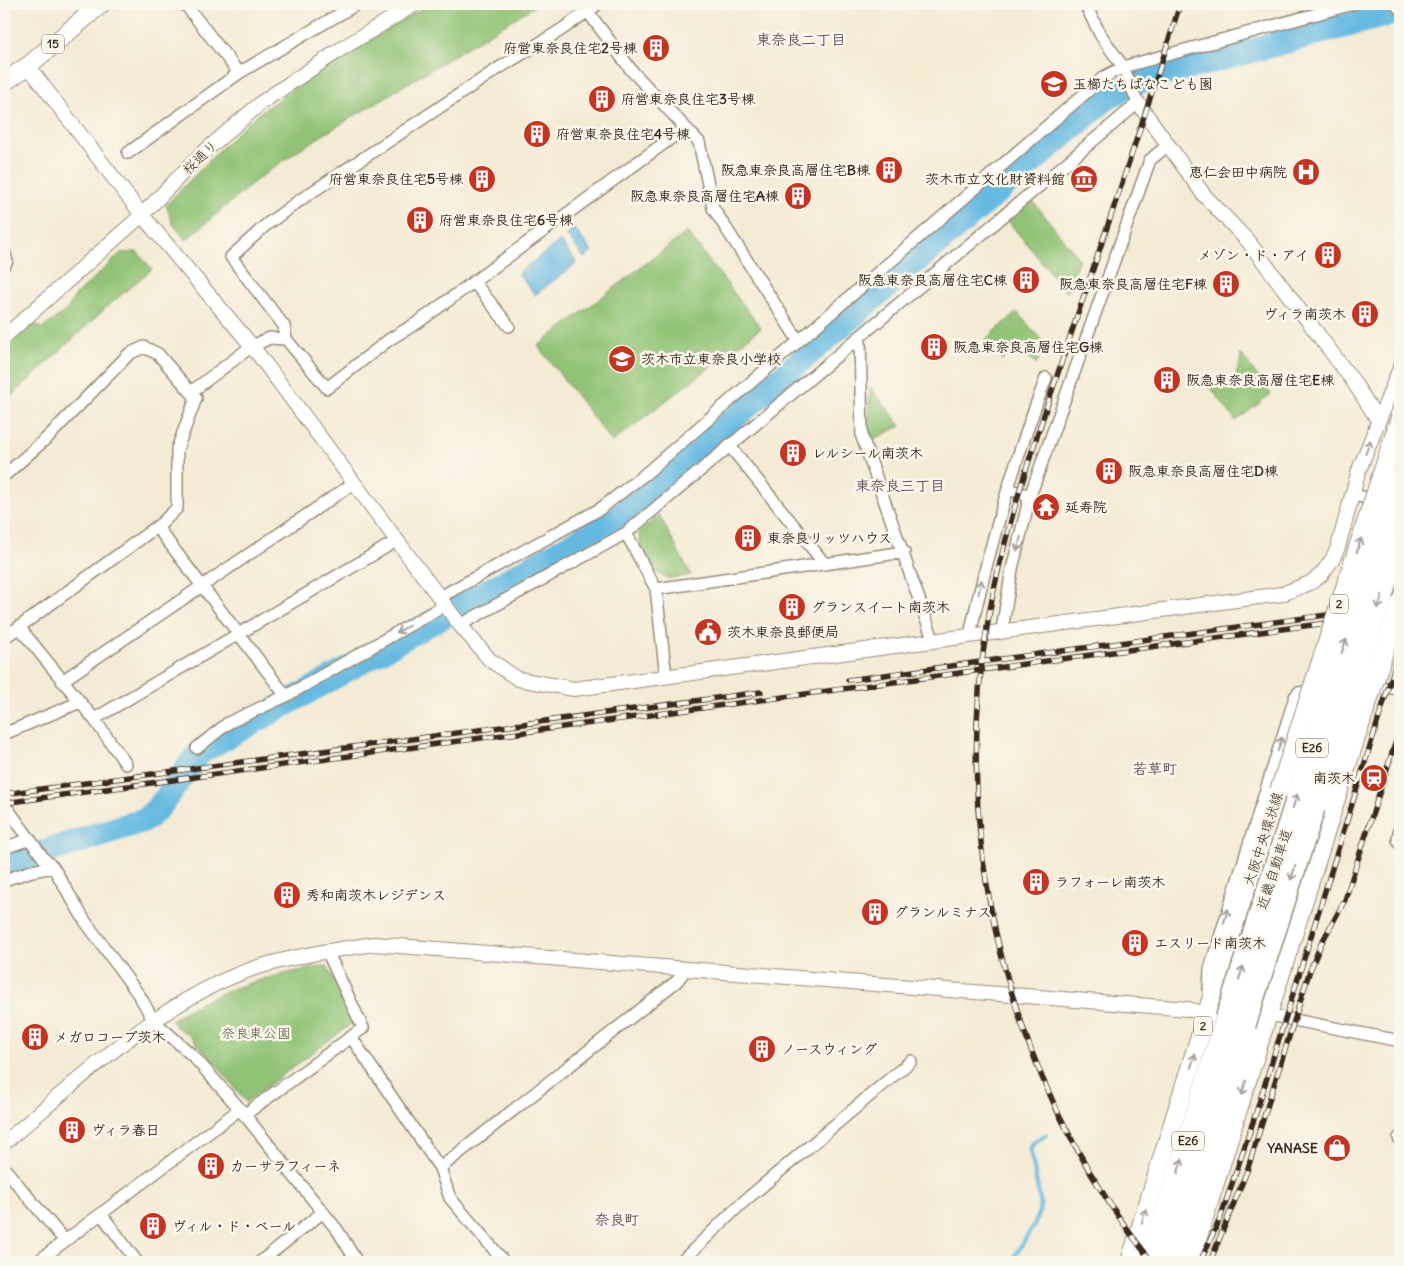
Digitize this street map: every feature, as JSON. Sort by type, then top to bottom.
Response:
[{"type":"highway","name":"近畿自動車道","points":[[1150,1262],[1372,559],[1400,476]]},
{"type":"highway","name":"近畿自動車道","points":[[1171,1262],[1400,539]]},
{"type":"main road","name":"15","points":[[4,82],[28,66],[101,4]]},
{"type":"main road","name":"大阪中央環状線","points":[[1130,1262],[1207,1014],[1400,418]]},
{"type":"main road","points":[[1190,1262],[1251,1063],[1400,603]]},
{"type":"street","points":[[185,4],[239,73]]},
{"type":"street","points":[[128,153],[239,73],[357,4]]},
{"type":"street","name":"桜通り","points":[[4,337],[142,215],[199,156],[262,102],[341,48],[415,4]]},
{"type":"street","points":[[598,4],[303,198],[266,225],[231,257],[284,326],[286,339],[327,388],[390,339],[417,324],[685,128]]},
{"type":"street","points":[[1085,4],[1100,34],[1124,70],[1136,99],[1168,145],[1204,195],[1248,241],[1353,381],[1378,420]]},
{"type":"street","points":[[198,748],[228,723],[286,696],[600,509],[644,475],[1104,77],[1353,4]]},
{"type":"street","points":[[1396,4],[1400,9]]},
{"type":"street","points":[[588,12],[632,71],[699,142],[713,208],[798,340]]},
{"type":"street","points":[[28,66],[142,215],[252,346],[459,624],[490,660],[518,679],[574,689],[970,634],[1282,594],[1297,590],[1321,575],[1332,560],[1338,547],[1352,494],[1378,420],[1400,368]]},
{"type":"street","points":[[459,624],[626,532],[860,338],[1136,99]]},
{"type":"street","points":[[1002,630],[1012,569],[1030,496],[1150,160],[1168,145]]},
{"type":"street","points":[[4,252],[7,261],[4,265]]},
{"type":"street","points":[[474,282],[508,326]]},
{"type":"street","points":[[191,392],[252,346],[270,338],[286,339]]},
{"type":"street","points":[[860,338],[862,437],[933,639]]},
{"type":"street","points":[[4,476],[49,436],[129,354],[144,347],[158,354],[196,398],[177,449],[176,508],[157,527],[4,638]]},
{"type":"street","points":[[970,634],[982,576],[1008,489],[1046,378]]},
{"type":"street","points":[[729,445],[824,563]]},
{"type":"street","points":[[62,681],[354,483]]},
{"type":"street","points":[[1008,489],[1030,496]]},
{"type":"street","points":[[1352,494],[1400,508]]},
{"type":"street","points":[[157,527],[286,696]]},
{"type":"street","points":[[626,532],[656,589],[666,677]]},
{"type":"street","points":[[94,719],[398,540]]},
{"type":"street","points":[[656,589],[904,552]]},
{"type":"street","points":[[19,628],[94,719],[126,764]]},
{"type":"street","points":[[1251,1063],[1274,1016],[1378,687]]},
{"type":"street","points":[[4,1143],[153,1020],[195,994],[251,969],[303,955],[374,944],[1188,1009],[1207,1014],[1210,969],[1296,697],[1304,691],[1378,687],[1400,688]]},
{"type":"street","points":[[4,734],[80,702]]},
{"type":"street","points":[[4,804],[49,864],[85,921],[141,998],[153,1020],[194,1057],[242,1112],[322,1212],[357,1262]]},
{"type":"street","points":[[1400,826],[1398,840],[1400,844]]},
{"type":"street","points":[[4,848],[30,839]]},
{"type":"street","points":[[4,880],[49,864]]},
{"type":"street","points":[[38,1262],[64,1240],[102,1215],[242,1112],[363,1028],[327,951]]},
{"type":"street","points":[[440,1168],[677,981],[686,969]]},
{"type":"street","points":[[1274,1016],[1400,1041]]},
{"type":"street","points":[[351,1037],[440,1168],[450,1198],[501,1258],[498,1262]]},
{"type":"street","points":[[681,1262],[742,1203],[911,1061]]},
{"type":"street","points":[[4,1168],[64,1240]]},
{"type":"street","points":[[260,1262],[322,1212]]},
{"type":"street","points":[[102,1215],[137,1262]]},
{"type":"street","points":[[1180,1262],[1196,1244]]},
{"type":"green space","points":[[429,4],[538,4],[300,149],[259,178],[186,240],[172,223],[166,205],[239,130],[298,85]]},
{"type":"green space","points":[[1032,200],[1079,259],[1067,293],[1008,221]]},
{"type":"green space","points":[[687,232],[761,328],[612,442],[538,346]]},
{"type":"green space","points":[[137,252],[152,269],[109,305],[4,403],[4,346],[26,327],[39,325],[42,329],[68,309],[74,297],[121,253]]},
{"type":"green space","points":[[1017,312],[1045,344],[1036,365],[1019,346],[1002,360],[985,340]]},
{"type":"green space","points":[[1241,354],[1271,394],[1236,421],[1210,387],[1224,384],[1233,377],[1239,368]]},
{"type":"green space","points":[[870,387],[901,426],[872,440],[868,428]]},
{"type":"green space","points":[[659,515],[691,575],[675,578],[661,576],[647,559],[639,538],[639,532]]},
{"type":"green space","name":"奈良東公園","points":[[327,966],[354,1022],[246,1102],[220,1069],[189,1035],[176,1027],[171,1020],[207,1000],[246,984],[286,973]]},
{"type":"water","points":[[574,228],[592,252],[584,258],[566,234]]},
{"type":"water","points":[[560,241],[577,263],[535,295],[518,273]]},
{"type":"waterway","points":[[4,865],[144,820],[161,804],[203,750],[615,520],[1109,96],[1145,79],[1400,11]]},
{"type":"waterway","points":[[1011,1262],[1034,1225],[1041,1206],[1030,1148],[1034,1142],[1046,1135]]},
{"type":"railway","points":[[1152,1262],[1102,1192],[1060,1117],[1027,1038],[1001,956],[985,872],[977,787],[978,701],[989,615],[1012,515],[1180,4]]},
{"type":"railway","points":[[848,680],[1400,605]]},
{"type":"railway","points":[[4,803],[1400,613]]},
{"type":"railway","points":[[1200,1262],[1220,1219],[1255,1116],[1400,650]]},
{"type":"railway","points":[[4,794],[761,692]]},
{"type":"railway","points":[[1210,1262],[1247,1171],[1309,973],[1321,944],[1345,900],[1400,728]]},
{"type":"place","name":"府営東奈良住宅2号棟","points":[[656,48]]},
{"type":"place","name":"玉櫛たちばなこども園","points":[[1054,84]]},
{"type":"place","name":"府営東奈良住宅3号棟","points":[[602,99]]},
{"type":"place","name":"府営東奈良住宅4号棟","points":[[537,134]]},
{"type":"place","name":"阪急東奈良高層住宅B棟","points":[[889,170]]},
{"type":"place","name":"恵仁会田中病院","points":[[1306,172]]},
{"type":"place","name":"府営東奈良住宅5号棟","points":[[482,179]]},
{"type":"place","name":"茨木市立文化財資料館","points":[[1084,179]]},
{"type":"place","name":"阪急東奈良高層住宅A棟","points":[[798,196]]},
{"type":"place","name":"府営東奈良住宅6号棟","points":[[420,220]]},
{"type":"place","name":"メゾン・ド・アイ","points":[[1328,255]]},
{"type":"place","name":"阪急東奈良高層住宅C棟","points":[[1026,280]]},
{"type":"place","name":"阪急東奈良高層住宅F棟","points":[[1226,284]]},
{"type":"place","name":"ヴィラ南茨木","points":[[1365,314]]},
{"type":"place","name":"阪急東奈良高層住宅G棟","points":[[934,347]]},
{"type":"place","name":"茨木市立東奈良小学校","points":[[622,359]]},
{"type":"place","name":"阪急東奈良高層住宅E棟","points":[[1167,380]]},
{"type":"place","name":"レルシール南茨木","points":[[793,453]]},
{"type":"place","name":"阪急東奈良高層住宅D棟","points":[[1109,471]]},
{"type":"place","name":"延寿院","points":[[1046,507]]},
{"type":"place","name":"東奈良リッツハウス","points":[[748,538]]},
{"type":"place","name":"グランスイート南茨木","points":[[792,607]]},
{"type":"place","name":"茨木東奈良郵便局","points":[[708,632]]},
{"type":"place","name":"南茨木","points":[[1374,778]]},
{"type":"place","name":"ラフォーレ南茨木","points":[[1036,882]]},
{"type":"place","name":"秀和南茨木レジデンス","points":[[287,895]]},
{"type":"place","name":"グランルミナス","points":[[875,912]]},
{"type":"place","name":"エスリード南茨木","points":[[1135,943]]},
{"type":"place","name":"メガロコープ茨木","points":[[35,1037]]},
{"type":"place","name":"ノースウィング","points":[[762,1049]]},
{"type":"place","name":"ヴィラ春日","points":[[72,1130]]},
{"type":"place","name":"YANASE","points":[[1337,1148]]},
{"type":"place","name":"カーサラフィーネ","points":[[211,1166]]},
{"type":"place","name":"ヴィル・ド・ベール","points":[[153,1226]]},
{"type":"district","name":"東奈良二丁目","points":[[801,40]]},
{"type":"district","name":"東奈良三丁目","points":[[900,486]]},
{"type":"district","name":"若草町","points":[[1155,769]]},
{"type":"district","name":"奈良町","points":[[617,1220]]}]
